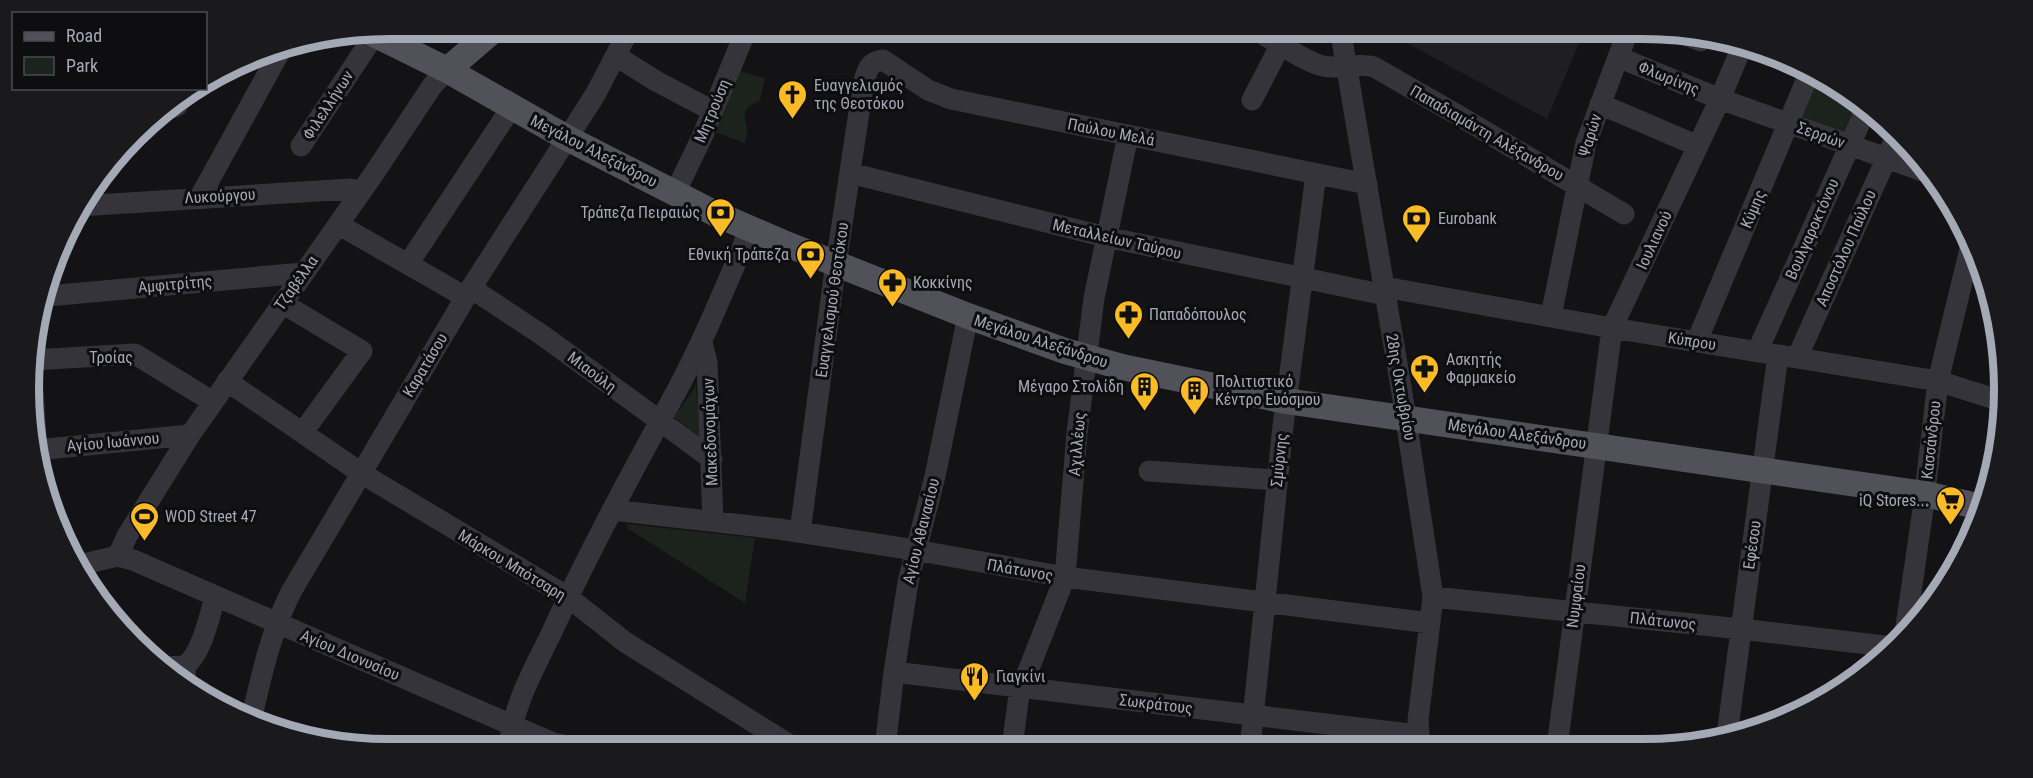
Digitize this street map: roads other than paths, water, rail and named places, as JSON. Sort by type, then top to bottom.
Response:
[{"type":"main road","name":"Μεγάλου Αλεξάνδρου","points":[[385,39],[447,70],[567,138],[750,229],[968,316],[1085,357],[1286,401],[1763,469],[1925,494],[1974,505]]},
{"type":"main road","name":"Τζαβέλλα","points":[[447,70],[483,39]]},
{"type":"street","name":"Καρατάσου","points":[[253,711],[276,624],[291,592],[468,293],[567,138],[624,39]]},
{"type":"street","name":"Μητρούση","points":[[675,193],[713,111],[742,39]]},
{"type":"street","name":"Παπαδιαμάντη Αλέξανδρου","points":[[1272,39],[1319,65],[1374,67],[1624,214]]},
{"type":"street","name":"28ης Οκτωβρίου","points":[[1342,39],[1407,419],[1433,597],[1419,739]]},
{"type":"street","name":"Ψαρών","points":[[1551,316],[1586,143],[1625,39]]},
{"type":"street","name":"Φιλελλήνων","points":[[302,146],[369,40]]},
{"type":"street","points":[[1252,100],[1281,44]]},
{"type":"street","name":"Ιουλιανού","points":[[1596,445],[1612,328],[1720,99],[1739,52]]},
{"type":"street","points":[[616,56],[656,81],[713,111]]},
{"type":"street","name":"Φλωρίνης","points":[[1618,57],[1720,99]]},
{"type":"street","points":[[200,197],[276,58]]},
{"type":"street","name":"Παύλου Μελά","points":[[868,68],[874,62],[882,60],[928,90],[951,99],[1366,184]]},
{"type":"street","name":"Ευαγγελισμού Θεοτόκου","points":[[800,532],[836,264],[863,86],[868,68]]},
{"type":"street","name":"Τζαβέλλα","points":[[118,556],[127,536],[190,435],[361,192],[432,86],[447,70]]},
{"type":"street","name":"Κύμης","points":[[1697,341],[1807,79]]},
{"type":"street","name":"Σερρών","points":[[1720,99],[1849,145],[1891,148],[1910,162]]},
{"type":"street","points":[[1600,104],[1698,146]]},
{"type":"street","points":[[408,264],[511,108]]},
{"type":"street","name":"Βουλγαροκτόνου","points":[[1756,352],[1863,116]]},
{"type":"street","name":"Αχιλλέως","points":[[1013,739],[1021,687],[1065,577],[1085,357],[1094,298],[1128,135]]},
{"type":"street","name":"Αποστόλου Παύλου","points":[[1788,356],[1891,148]]},
{"type":"street","name":"Μεταλλείων Ταύρου","points":[[850,173],[1106,237],[1301,279],[1385,291]]},
{"type":"street","name":"Σμύρνης","points":[[1251,739],[1276,480],[1316,174]]},
{"type":"street","name":"Λυκούργου","points":[[92,205],[350,189],[361,192]]},
{"type":"street","name":"Μιαούλη","points":[[338,224],[393,258],[468,293],[542,335],[712,459]]},
{"type":"street","points":[[511,739],[512,725],[522,696],[567,597],[702,343],[750,229]]},
{"type":"street","name":"Κασσάνδρου","points":[[1907,620],[1938,381],[1968,257]]},
{"type":"street","name":"Αμφιτρίτης","points":[[52,296],[303,273]]},
{"type":"street","name":"Κύπρου","points":[[1385,291],[1551,316],[1938,381],[1994,399]]},
{"type":"street","points":[[282,303],[362,351],[303,432]]},
{"type":"street","name":"Αγίου Αθανασίου","points":[[886,739],[908,582],[933,482],[968,316]]},
{"type":"street","name":"Μακεδονομάχων","points":[[702,343],[707,362],[713,521]]},
{"type":"street","name":"Τροίας","points":[[41,360],[135,354],[213,402]]},
{"type":"street","name":"Εφέσου","points":[[1728,729],[1763,469],[1788,356]]},
{"type":"street","name":"Μάρκου Μπότσαρη","points":[[227,381],[362,473],[567,597],[625,642],[781,739]]},
{"type":"street","name":"Αγίου Ιωάννου","points":[[46,457],[190,435]]},
{"type":"street","name":"Νυμφαίου","points":[[1558,739],[1596,445]]},
{"type":"street","points":[[1149,471],[1276,480]]},
{"type":"street","name":"Πλάτωνος","points":[[612,510],[800,532],[1065,577],[1430,623]]},
{"type":"street","points":[[86,563],[118,556]]},
{"type":"street","name":"Αγίου Διονυσίου","points":[[118,556],[171,576],[543,739]]},
{"type":"street","points":[[185,673],[198,650],[215,597]]},
{"type":"street","name":"Πλάτωνος","points":[[1433,597],[1881,646]]},
{"type":"street","name":"Σωκράτους","points":[[894,672],[1253,716],[1406,739]]},
{"type":"place","name":"Ευαγγελισμός της Θεοτόκου","points":[[793,120]]},
{"type":"place","name":"Τράπεζα Πειραιώς","points":[[721,238]]},
{"type":"place","name":"Eurobank","points":[[1417,244]]},
{"type":"place","name":"Εθνική Τράπεζα","points":[[810,280]]},
{"type":"place","name":"Κοκκίνης","points":[[892,308]]},
{"type":"place","name":"Παπαδόπουλος","points":[[1128,340]]},
{"type":"place","name":"Ασκητής Φαρμακείο","points":[[1425,394]]},
{"type":"place","name":"Μέγαρο Στολίδη","points":[[1145,412]]},
{"type":"place","name":"Πολιτιστικό Κέντρο Ευόσμου","points":[[1194,416]]},
{"type":"place","name":"iQ Stores...","points":[[1950,526]]},
{"type":"place","name":"WOD Street 47","points":[[144,542]]},
{"type":"place","name":"Γιαγκίνι","points":[[975,702]]}]
